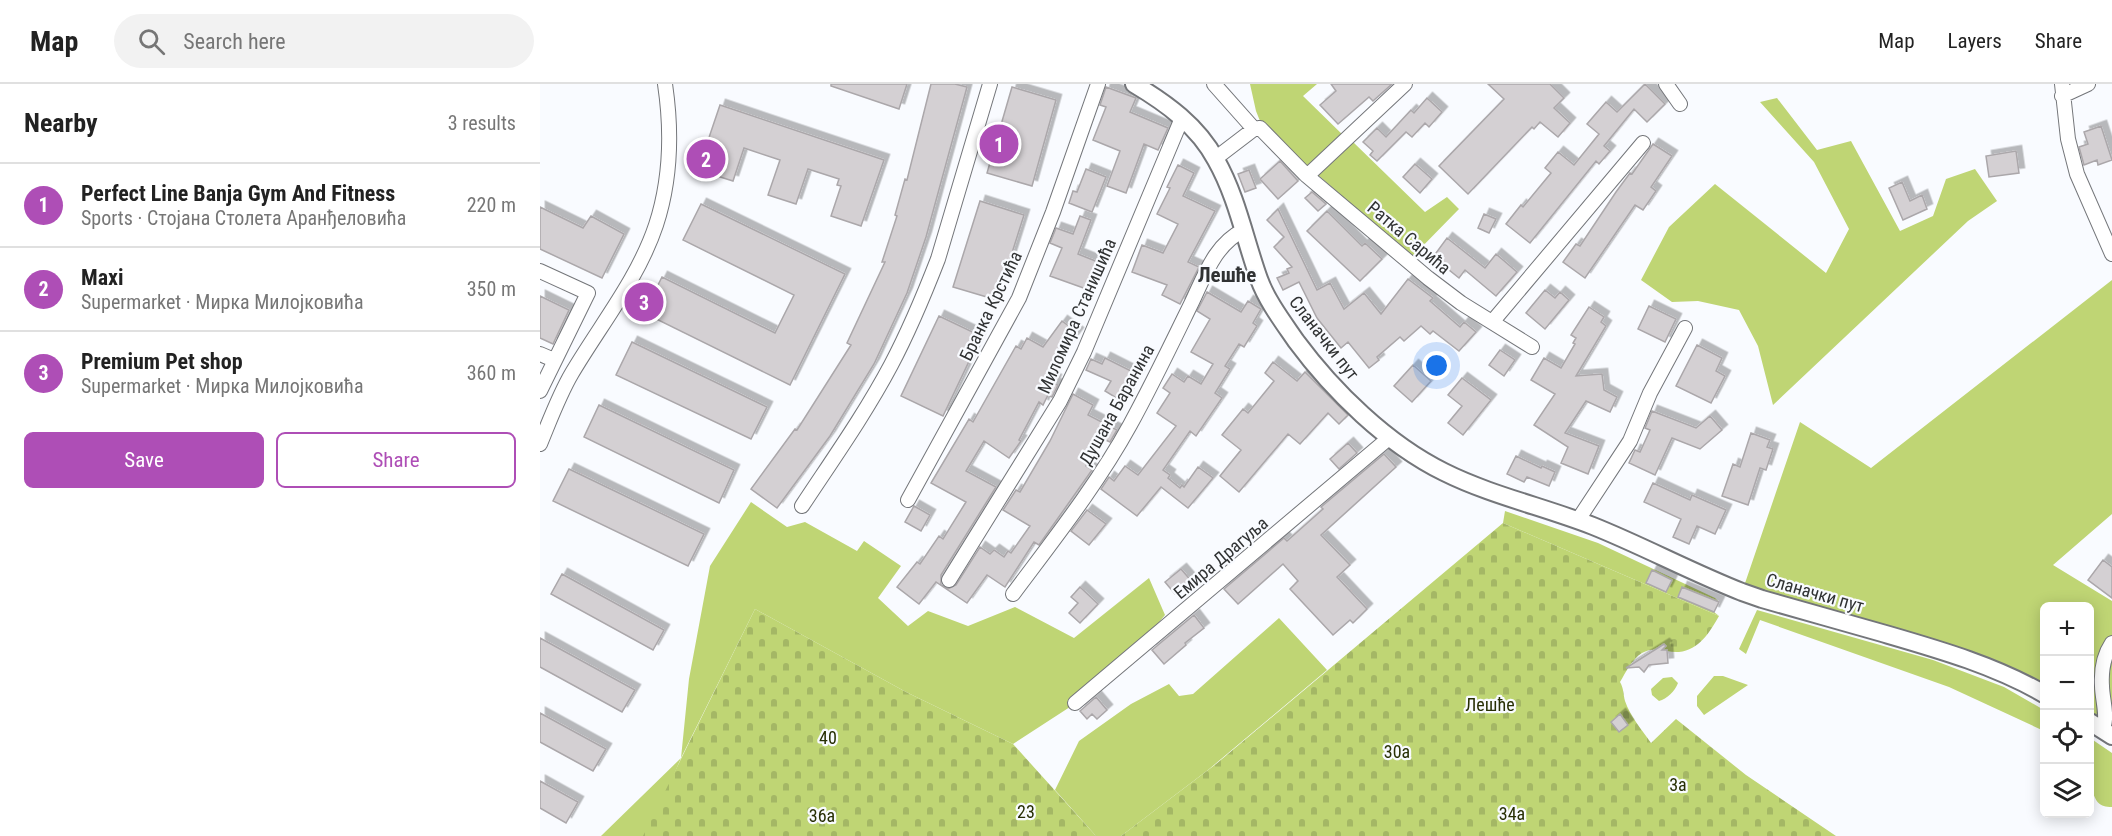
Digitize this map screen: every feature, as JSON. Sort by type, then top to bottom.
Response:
[{"type":"street","points":[[540,444],[571,375],[635,273],[656,225],[669,160],[665,84]]},
{"type":"street","points":[[802,506],[857,422],[892,363],[928,283],[938,259],[990,84]]},
{"type":"street","name":"Бранка Крстића","points":[[908,500],[1019,298],[1053,212],[1098,84]]},
{"type":"street","name":"Сланачки пут","points":[[1134,84],[1160,100],[1182,118],[1202,138],[1216,158],[1244,230],[1260,280],[1274,308],[1298,343],[1356,408],[1389,438],[1423,461],[1452,476],[1578,520],[1762,600],[1967,659],[2040,692]]},
{"type":"street","name":"Ратка Сарића","points":[[1214,84],[1254,129],[1260,128],[1264,131],[1307,176],[1428,278],[1461,303],[1532,347]]},
{"type":"street","points":[[1307,176],[1405,84]]},
{"type":"street","points":[[1665,84],[1680,104]]},
{"type":"street","points":[[2088,84],[2062,90],[2068,139],[2077,174],[2112,254]]},
{"type":"street","name":"Миломира Станишића","points":[[949,580],[1060,401],[1084,352],[1182,118]]},
{"type":"street","points":[[1216,158],[1254,129]]},
{"type":"street","points":[[1493,321],[1643,143]]},
{"type":"street","name":"Душана Баранина","points":[[1013,594],[1064,526],[1120,443],[1223,244],[1244,230]]},
{"type":"street","points":[[540,271],[588,293],[540,391]]},
{"type":"street","points":[[1578,520],[1630,441],[1650,393],[1685,328]]},
{"type":"street","points":[[540,354],[554,360]]},
{"type":"street","name":"Емира Драгуља","points":[[1075,703],[1389,438]]},
{"type":"street","points":[[2101,729],[2105,723],[2102,685],[2104,662],[2112,643]]},
{"type":"green space","points":[[1250,84],[1317,84],[1303,96],[1347,139],[1307,176],[1264,131],[1256,111]]},
{"type":"green space","points":[[1777,98],[1817,150],[1851,141],[1900,231],[1933,216],[1946,179],[1975,169],[1997,201],[1968,221],[1773,405],[1758,346],[1739,310],[1698,301],[1672,302],[1641,280],[1669,227],[1715,184],[1826,273],[1849,229],[1814,162],[1760,102]]},
{"type":"green space","points":[[1353,142],[1425,212],[1447,197],[1459,209],[1412,257],[1318,175]]},
{"type":"green space","points":[[2112,280],[2112,514],[2053,565],[2112,601],[2112,736],[2094,725],[2094,602],[2040,602],[2040,693],[1742,592],[1800,422],[1871,468]]},
{"type":"green space","points":[[751,502],[787,527],[805,522],[857,551],[864,541],[901,566],[878,598],[908,626],[928,611],[968,626],[1015,607],[1074,638],[1149,578],[1165,615],[1127,661],[1073,705],[1013,744],[906,692],[755,609],[681,758],[689,679],[710,566]]},
{"type":"green space","points":[[1505,511],[1598,543],[1715,598],[1719,602],[1714,612],[1719,616],[1503,523]]},
{"type":"green space","name":"Лешће","points":[[1503,523],[1719,616],[1708,634],[1692,648],[1679,652],[1656,649],[1642,653],[1635,659],[1620,682],[1630,712],[1651,743],[1676,719],[1746,775],[1836,836],[1121,836],[1216,764]]},
{"type":"green space","points":[[755,609],[906,692],[1013,744],[1096,836],[643,836]]},
{"type":"green space","points":[[1757,610],[1933,660],[2004,687],[2040,708],[2040,729],[1949,687],[1760,620],[1746,654],[1739,649]]},
{"type":"green space","points":[[1279,618],[1327,670],[1208,770],[1121,836],[1096,836],[1055,790],[1079,741],[1131,704],[1169,684],[1179,696],[1193,694]]},
{"type":"green space","points":[[1714,676],[1723,676],[1748,685],[1704,715],[1697,706],[1697,696]]},
{"type":"green space","points":[[1672,677],[1678,683],[1677,686],[1668,697],[1659,701],[1652,695],[1651,689],[1663,678]]},
{"type":"green space","points":[[2094,741],[2112,753],[2112,807],[2104,806],[2095,798]]},
{"type":"green space","points":[[681,758],[648,836],[601,836]]},
{"type":"building","points":[[831,84],[907,84],[899,109],[831,86]]},
{"type":"building","points":[[931,84],[955,84],[967,87],[926,237],[907,293],[874,364],[830,436],[777,508],[751,489],[795,429],[797,430],[851,345],[847,343],[885,262],[882,262],[897,216],[895,215],[905,179],[907,180]]},
{"type":"building","points":[[1331,84],[1392,84],[1373,101],[1369,97],[1338,124],[1320,105],[1336,91]]},
{"type":"building","points":[[1488,84],[1550,84],[1564,98],[1554,108],[1570,123],[1558,137],[1540,122],[1534,129],[1532,127],[1468,194],[1439,166],[1504,99]]},
{"type":"building","points":[[1645,84],[1665,104],[1647,122],[1634,109],[1604,146],[1610,151],[1599,164],[1596,161],[1530,243],[1506,224],[1551,173],[1545,168],[1558,152],[1574,165],[1599,134],[1587,124],[1606,102],[1617,112]]},
{"type":"building","points":[[1012,87],[1056,100],[1032,186],[987,173]]},
{"type":"building","points":[[1106,87],[1136,98],[1130,112],[1168,128],[1158,150],[1144,144],[1126,193],[1107,186],[1120,151],[1093,140],[1106,107],[1100,105]]},
{"type":"building","points":[[1427,98],[1442,112],[1429,127],[1425,123],[1412,137],[1406,132],[1377,161],[1370,155],[1373,151],[1363,142],[1377,128],[1386,137],[1411,110],[1414,113]]},
{"type":"building","points":[[720,105],[884,160],[861,226],[831,216],[841,186],[837,185],[839,179],[808,169],[796,204],[768,195],[780,160],[744,148],[733,181],[698,170]]},
{"type":"building","points":[[2101,126],[2112,160],[2098,165],[2097,160],[2084,165],[2079,147],[2088,144],[2084,132]]},
{"type":"building","points":[[1653,144],[1672,156],[1651,187],[1656,191],[1643,210],[1635,205],[1585,278],[1563,262],[1576,244],[1580,246],[1616,192]]},
{"type":"building","points":[[2016,151],[2019,173],[1989,177],[1986,156]]},
{"type":"building","points":[[1280,161],[1298,181],[1278,199],[1260,179]]},
{"type":"building","points":[[1415,164],[1432,179],[1420,193],[1403,177]]},
{"type":"building","points":[[1178,165],[1194,173],[1183,196],[1215,211],[1188,262],[1199,267],[1180,304],[1162,295],[1167,285],[1132,272],[1142,245],[1163,253],[1178,224],[1157,214]]},
{"type":"building","points":[[1086,169],[1106,177],[1092,212],[1069,203],[1073,191],[1077,192]]},
{"type":"building","points":[[1249,170],[1256,188],[1245,192],[1238,174]]},
{"type":"building","points":[[1902,182],[1910,201],[1922,195],[1927,209],[1903,220],[1889,188]]},
{"type":"building","points":[[1312,192],[1326,204],[1318,211],[1305,198]]},
{"type":"building","points":[[980,201],[1024,215],[997,300],[953,287]]},
{"type":"building","points":[[701,204],[845,274],[790,385],[644,313],[662,277],[775,333],[794,295],[683,240]]},
{"type":"building","points":[[540,207],[583,228],[591,216],[624,234],[602,278],[540,249]]},
{"type":"building","points":[[1278,209],[1317,290],[1330,283],[1344,309],[1364,293],[1381,314],[1408,279],[1433,298],[1430,301],[1460,327],[1464,322],[1476,332],[1459,351],[1433,331],[1430,334],[1421,326],[1404,341],[1400,337],[1377,357],[1379,360],[1369,368],[1348,342],[1341,348],[1317,318],[1299,282],[1283,290],[1277,278],[1289,273],[1287,269],[1292,267],[1274,247],[1284,237],[1267,220]]},
{"type":"building","points":[[1327,211],[1362,246],[1365,243],[1382,259],[1360,281],[1307,231]]},
{"type":"building","points":[[1484,214],[1496,219],[1489,233],[1478,228]]},
{"type":"building","points":[[1080,216],[1091,220],[1078,254],[1103,264],[1092,291],[1050,276],[1062,248],[1050,243],[1056,228],[1073,234]]},
{"type":"building","points":[[1447,238],[1485,268],[1496,254],[1517,272],[1496,296],[1465,270],[1459,278],[1433,257]]},
{"type":"building","points":[[1545,290],[1555,298],[1560,292],[1569,300],[1545,329],[1526,313]]},
{"type":"building","points":[[1207,292],[1241,312],[1248,301],[1261,309],[1253,323],[1257,326],[1244,347],[1239,344],[1225,366],[1230,369],[1215,393],[1222,398],[1196,436],[1190,431],[1163,470],[1170,475],[1168,478],[1180,488],[1182,485],[1184,487],[1198,467],[1213,478],[1188,508],[1161,487],[1137,516],[1101,489],[1109,477],[1114,481],[1125,466],[1138,475],[1176,426],[1157,413],[1170,393],[1163,388],[1172,374],[1184,382],[1188,376],[1201,384],[1213,364],[1191,352],[1210,319],[1197,311]]},
{"type":"building","points":[[540,296],[569,310],[553,344],[540,338]]},
{"type":"building","points":[[1649,306],[1676,319],[1665,342],[1638,329]]},
{"type":"building","points":[[1589,307],[1604,317],[1601,322],[1606,326],[1576,376],[1602,374],[1604,390],[1617,397],[1610,412],[1586,401],[1565,433],[1599,446],[1588,474],[1561,463],[1568,447],[1534,425],[1555,394],[1531,380],[1544,358],[1561,368],[1575,344],[1573,343],[1576,338],[1571,335]]},
{"type":"building","points":[[939,316],[981,336],[943,416],[901,396]]},
{"type":"building","points":[[1062,321],[1078,333],[1047,375],[1056,380],[1054,384],[1058,385],[1052,397],[1048,395],[1043,405],[1039,402],[1019,440],[1021,441],[1009,458],[984,441],[966,471],[996,487],[941,575],[941,585],[948,589],[956,585],[980,547],[990,554],[994,550],[1004,557],[1008,551],[1011,553],[1030,526],[1003,510],[1016,490],[1020,492],[1050,441],[1073,394],[1093,405],[1088,415],[1117,430],[1110,442],[1101,438],[1086,466],[1092,470],[1039,545],[1034,542],[1005,587],[987,575],[967,603],[936,582],[919,604],[897,587],[917,562],[920,564],[939,536],[943,539],[966,502],[931,483],[969,419],[973,422],[1016,346],[1021,349],[1027,338],[1043,347]]},
{"type":"building","points":[[632,342],[767,407],[751,439],[616,375]]},
{"type":"building","points":[[1697,345],[1722,358],[1716,371],[1725,376],[1711,403],[1676,386]]},
{"type":"building","points":[[1500,350],[1515,360],[1504,376],[1489,365]]},
{"type":"building","points":[[1105,358],[1139,375],[1123,402],[1105,391],[1111,381],[1086,370],[1091,359],[1102,364]]},
{"type":"building","points":[[1273,362],[1297,381],[1305,372],[1348,415],[1339,424],[1328,413],[1300,444],[1288,434],[1239,492],[1220,476],[1241,450],[1222,435],[1243,409],[1248,413],[1274,381],[1265,373]]},
{"type":"building","points":[[1413,365],[1431,381],[1412,402],[1394,386]]},
{"type":"building","points":[[1462,378],[1491,400],[1463,435],[1448,423],[1462,406],[1448,395]]},
{"type":"building","points":[[599,405],[734,470],[719,503],[584,437]]},
{"type":"building","points":[[1652,411],[1696,428],[1710,416],[1722,430],[1700,449],[1672,438],[1655,475],[1629,463],[1635,450],[1640,452],[1650,430],[1645,428]]},
{"type":"building","points":[[1751,433],[1770,440],[1767,447],[1773,449],[1766,470],[1760,468],[1748,505],[1722,496],[1733,464],[1740,467]]},
{"type":"building","points":[[1348,443],[1357,453],[1339,469],[1330,459]]},
{"type":"building","points":[[1384,454],[1396,467],[1321,535],[1350,565],[1337,577],[1367,609],[1353,623],[1350,620],[1333,635],[1290,589],[1298,581],[1283,564],[1238,604],[1224,589],[1284,538],[1287,541],[1323,509],[1321,507]]},
{"type":"building","points":[[1516,456],[1555,472],[1549,486],[1527,477],[1524,482],[1507,474]]},
{"type":"building","points":[[569,469],[704,534],[688,566],[553,501]]},
{"type":"building","points":[[1653,483],[1690,500],[1692,495],[1726,510],[1715,534],[1697,526],[1689,544],[1673,537],[1681,519],[1644,502]]},
{"type":"building","points":[[914,506],[930,515],[921,531],[905,522]]},
{"type":"building","points":[[1087,510],[1106,524],[1089,545],[1071,531]]},
{"type":"building","points":[[2103,560],[2112,567],[2112,598],[2088,580]]},
{"type":"building","points":[[1181,569],[1193,583],[1181,593],[1178,591],[1175,594],[1165,582]]},
{"type":"building","points":[[1652,570],[1672,580],[1666,592],[1646,583]]},
{"type":"building","points":[[562,574],[664,630],[653,650],[551,594]]},
{"type":"building","points":[[1080,587],[1098,604],[1080,623],[1069,613],[1078,603],[1071,597]]},
{"type":"building","points":[[1682,587],[1719,602],[1714,612],[1678,597]]},
{"type":"building","points":[[1194,615],[1204,628],[1164,664],[1152,650]]},
{"type":"building","points":[[540,638],[635,690],[622,712],[540,667]]},
{"type":"building","points":[[1664,644],[1666,646],[1662,650],[1667,650],[1668,663],[1649,665],[1644,672],[1639,667],[1626,668]]},
{"type":"building","points":[[1096,697],[1107,710],[1097,719],[1092,714],[1087,719],[1080,711]]},
{"type":"building","points":[[540,713],[606,749],[593,771],[540,742]]},
{"type":"building","points":[[1620,714],[1628,725],[1619,732],[1611,722]]},
{"type":"building","points":[[540,781],[578,802],[566,823],[540,808]]},
{"type":"place","name":"Perfect Line Banja Gym And Fitness","points":[[999,144]]},
{"type":"place","name":"Maxi","points":[[706,159]]},
{"type":"place","name":"Premium Pet shop","points":[[644,302]]},
{"type":"district","name":"Лешће","points":[[1227,275]]},
{"type":"park label","name":"40","points":[[828,738]]},
{"type":"park label","name":"30a","points":[[1397,752]]},
{"type":"park label","name":"3a","points":[[1678,785]]},
{"type":"park label","name":"23","points":[[1026,812]]},
{"type":"park label","name":"34a","points":[[1512,814]]},
{"type":"park label","name":"36a","points":[[822,816]]}]
